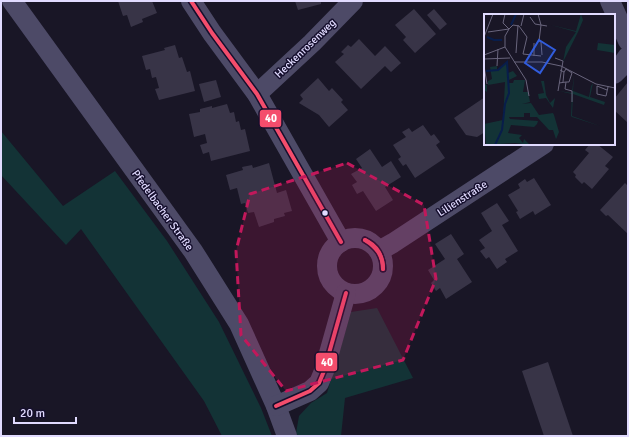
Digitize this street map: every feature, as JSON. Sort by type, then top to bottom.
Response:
[{"type":"street","name":"Pfedelbacher Straße","points":[[12,1],[193,251],[239,324],[276,406],[287,436]]},
{"type":"street","points":[[191,1],[212,33],[257,94],[341,242]]},
{"type":"street","name":"Heckenrosenweg","points":[[257,94],[312,43],[353,1]]},
{"type":"street","points":[[610,1],[628,41]]},
{"type":"street","points":[[615,73],[628,56]]},
{"type":"street","name":"Lilienstraße","points":[[379,251],[542,145]]},
{"type":"street","points":[[351,238],[362,239],[371,243],[379,251],[383,261],[383,272],[379,282],[370,290],[363,293],[354,294],[346,293],[337,288],[327,269],[328,258],[333,249],[341,242],[351,238]]},
{"type":"street","points":[[276,406],[310,391],[319,383],[324,371],[346,293]]},
{"type":"highlighted area","points":[[347,163],[424,205],[436,279],[403,360],[286,391],[241,335],[236,251],[250,194]]},
{"type":"green space","points":[[1,131],[63,206],[115,171],[167,241],[219,322],[261,408],[272,436],[222,436],[204,401],[81,229],[66,245],[1,175]]},
{"type":"green space","points":[[377,308],[413,378],[345,398],[341,436],[298,436],[296,433],[299,416],[311,403],[327,393],[351,312]]},
{"type":"building","points":[[118,1],[152,1],[157,13],[142,19],[143,22],[131,27],[127,15],[123,16]]},
{"type":"building","points":[[295,1],[321,1],[321,4],[298,10]]},
{"type":"building","points":[[414,9],[436,34],[415,53],[403,40],[406,37],[395,25]]},
{"type":"building","points":[[434,9],[447,24],[440,30],[427,15]]},
{"type":"building","points":[[359,39],[375,56],[385,46],[401,63],[391,72],[385,66],[361,89],[335,62],[344,54],[341,52],[348,45],[351,47]]},
{"type":"building","points":[[175,45],[179,58],[182,57],[187,72],[190,71],[195,91],[159,100],[155,89],[159,88],[156,77],[152,78],[150,69],[146,70],[142,56],[165,50],[164,48]]},
{"type":"building","points":[[318,78],[329,91],[332,88],[343,100],[341,102],[348,110],[329,127],[319,115],[299,103],[303,99],[300,95]]},
{"type":"building","points":[[216,80],[221,97],[204,102],[199,84]]},
{"type":"building","points":[[628,82],[628,123],[615,111],[615,98]]},
{"type":"building","points":[[484,98],[484,133],[477,137],[466,135],[454,118]]},
{"type":"building","points":[[227,104],[230,113],[234,112],[236,122],[239,121],[241,130],[245,129],[250,151],[211,161],[209,152],[203,154],[200,145],[207,143],[205,134],[194,137],[189,114],[200,112],[200,109],[212,106],[212,108]]},
{"type":"building","points":[[423,125],[431,136],[434,134],[440,142],[436,145],[445,158],[415,178],[406,164],[403,166],[398,159],[401,157],[393,145],[406,137],[402,132],[409,128],[412,132]]},
{"type":"building","points":[[589,145],[598,145],[613,157],[605,166],[609,169],[592,189],[584,182],[582,184],[575,177],[576,175],[573,172],[589,153],[585,150]]},
{"type":"building","points":[[370,149],[382,167],[391,161],[401,177],[385,187],[393,200],[376,211],[363,191],[357,194],[352,185],[357,182],[351,174],[362,168],[356,159]]},
{"type":"building","points":[[269,163],[277,193],[286,190],[292,211],[284,213],[285,216],[274,219],[274,222],[259,227],[254,212],[248,213],[245,203],[241,204],[237,188],[230,190],[226,175],[243,170],[242,167],[252,165],[253,168]]},
{"type":"building","points":[[534,178],[551,205],[535,215],[533,211],[520,219],[516,212],[518,211],[508,195],[520,188],[518,184],[525,179],[527,182]]},
{"type":"building","points":[[625,183],[628,186],[628,234],[608,215],[606,216],[600,210]]},
{"type":"building","points":[[497,203],[509,221],[502,225],[518,251],[505,259],[507,262],[497,269],[489,257],[486,259],[480,251],[485,248],[479,240],[492,231],[481,213]]},
{"type":"building","points":[[451,234],[464,254],[457,259],[472,282],[446,299],[440,288],[436,291],[431,283],[434,280],[428,270],[445,259],[435,244]]},
{"type":"building","points":[[548,362],[573,436],[544,436],[522,371]]},
{"type":"transit line","name":"40","points":[[191,1],[212,33],[257,94],[341,242]]},
{"type":"transit line","name":"40","points":[[365,240],[376,248],[382,260],[383,269]]},
{"type":"transit line","name":"40","points":[[365,240],[378,252],[382,260],[383,269]]},
{"type":"transit line","name":"40","points":[[276,406],[310,391],[319,383],[324,371],[346,293]]}]
